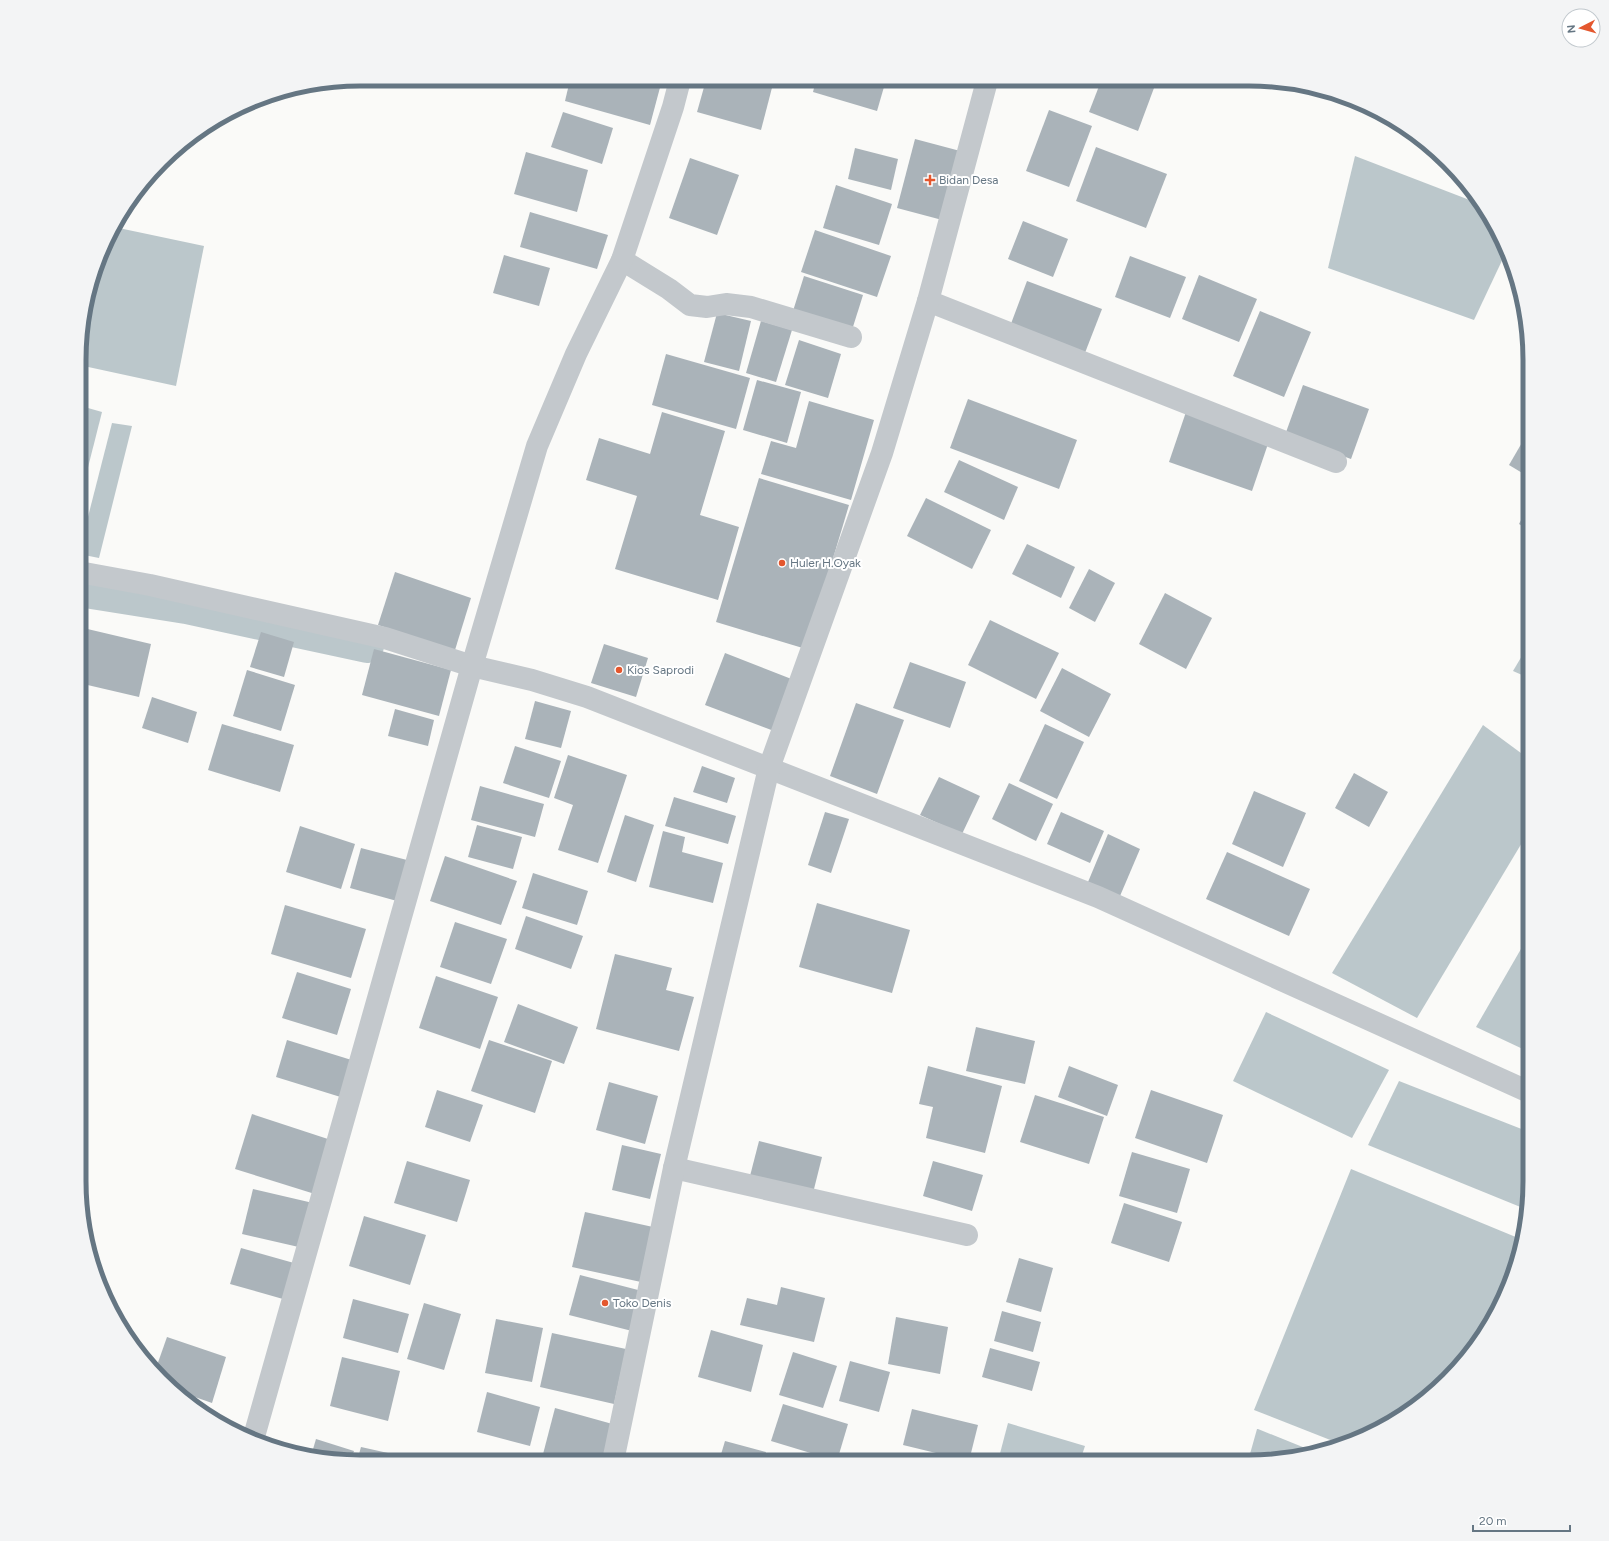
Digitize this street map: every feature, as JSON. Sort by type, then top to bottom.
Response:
[{"type":"street","points":[[255,1434],[472,666],[537,446],[576,354],[622,260],[673,107],[678,86]]},
{"type":"street","points":[[614,1455],[674,1168],[769,768],[882,453],[928,301],[986,86]]},
{"type":"street","points":[[622,260],[669,289],[690,305],[707,307],[726,304],[751,308],[851,337]]},
{"type":"street","points":[[928,301],[1336,462]]},
{"type":"street","points":[[86,573],[150,585],[385,638],[472,666],[532,680],[587,697],[1098,897],[1523,1089]]},
{"type":"street","points":[[674,1168],[967,1235]]},
{"type":"shaded area","points":[[1355,156],[1472,201],[1495,239],[1503,258],[1474,320],[1328,268]]},
{"type":"shaded area","points":[[120,228],[204,246],[176,386],[86,367],[88,324],[95,289],[107,255]]},
{"type":"shaded area","points":[[86,407],[102,412],[86,475]]},
{"type":"shaded area","points":[[112,423],[132,426],[99,558],[86,555],[86,525]]},
{"type":"shaded area","points":[[1523,654],[1523,675],[1513,671]]},
{"type":"shaded area","points":[[1483,725],[1523,755],[1523,841],[1417,1018],[1332,973]]},
{"type":"shaded area","points":[[1523,945],[1523,1049],[1476,1027]]},
{"type":"shaded area","points":[[1266,1012],[1389,1070],[1352,1138],[1233,1081]]},
{"type":"shaded area","points":[[1399,1081],[1523,1130],[1522,1207],[1368,1145]]},
{"type":"shaded area","points":[[1351,1169],[1517,1238],[1502,1286],[1495,1302],[1477,1333],[1443,1375],[1401,1409],[1370,1427],[1333,1441],[1254,1410]]},
{"type":"shaded area","points":[[1008,1423],[1085,1446],[1082,1455],[1000,1455]]},
{"type":"shaded area","points":[[1257,1429],[1307,1449],[1285,1453],[1250,1455]]},
{"type":"building","points":[[569,86],[660,86],[650,125],[565,101]]},
{"type":"building","points":[[704,86],[772,86],[761,130],[697,112]]},
{"type":"building","points":[[814,86],[884,86],[877,111],[813,92]]},
{"type":"building","points":[[1099,86],[1149,86],[1154,88],[1138,131],[1089,112]]},
{"type":"building","points":[[1049,110],[1092,126],[1069,187],[1026,171]]},
{"type":"building","points":[[563,112],[613,128],[602,164],[551,147]]},
{"type":"building","name":"Bidan Desa","points":[[915,139],[964,152],[946,221],[897,208]]},
{"type":"building","points":[[1096,147],[1167,174],[1146,228],[1076,201]]},
{"type":"building","points":[[855,148],[898,159],[891,190],[848,179]]},
{"type":"building","points":[[526,152],[588,170],[577,212],[514,194]]},
{"type":"building","points":[[690,158],[739,175],[717,235],[669,218]]},
{"type":"building","points":[[836,185],[892,204],[879,245],[823,228]]},
{"type":"building","points":[[530,212],[608,235],[597,269],[520,247]]},
{"type":"building","points":[[1023,221],[1068,239],[1053,277],[1008,259]]},
{"type":"building","points":[[815,230],[891,256],[877,297],[801,272]]},
{"type":"building","points":[[504,255],[550,268],[539,306],[493,293]]},
{"type":"building","points":[[1130,256],[1186,277],[1170,318],[1115,297]]},
{"type":"building","points":[[1199,275],[1257,299],[1239,342],[1182,319]]},
{"type":"building","points":[[804,276],[863,295],[852,330],[793,311]]},
{"type":"building","points":[[1027,281],[1102,309],[1083,358],[1009,329]]},
{"type":"building","points":[[1260,311],[1311,332],[1284,397],[1233,376]]},
{"type":"building","points":[[717,313],[751,321],[739,371],[704,362]]},
{"type":"building","points":[[761,321],[792,330],[776,382],[746,373]]},
{"type":"building","points":[[799,340],[841,354],[828,398],[785,385]]},
{"type":"building","points":[[666,354],[750,378],[736,429],[652,405]]},
{"type":"building","points":[[757,380],[801,392],[787,443],[743,430]]},
{"type":"building","points":[[1303,385],[1369,409],[1351,459],[1285,435]]},
{"type":"building","points":[[968,399],[1077,440],[1059,489],[950,448]]},
{"type":"building","points":[[809,401],[874,420],[851,500],[761,474],[771,441],[796,448]]},
{"type":"building","points":[[1187,409],[1270,438],[1252,491],[1169,462]]},
{"type":"building","points":[[662,412],[725,431],[700,515],[739,527],[718,600],[615,569],[637,496],[586,480],[599,438],[650,454]]},
{"type":"building","points":[[1523,441],[1523,473],[1509,465]]},
{"type":"building","points":[[959,460],[1018,487],[1004,520],[944,492]]},
{"type":"building","name":"Huler H.Oyak","points":[[759,478],[849,505],[806,649],[716,622]]},
{"type":"building","points":[[926,498],[991,530],[972,569],[907,536]]},
{"type":"building","points":[[1523,516],[1523,526],[1519,524]]},
{"type":"building","points":[[1027,544],[1075,567],[1061,598],[1012,574]]},
{"type":"building","points":[[1089,569],[1115,583],[1095,622],[1069,608]]},
{"type":"building","points":[[395,572],[471,598],[455,650],[378,625]]},
{"type":"building","points":[[1165,593],[1212,618],[1186,669],[1139,644]]},
{"type":"building","points":[[990,620],[1059,653],[1036,699],[968,665]]},
{"type":"building","points":[[86,629],[151,644],[139,697],[86,685]]},
{"type":"building","points":[[261,632],[294,642],[284,677],[250,667]]},
{"type":"building","name":"Kios Saprodi","points":[[604,644],[648,658],[636,697],[591,683]]},
{"type":"building","points":[[374,649],[451,670],[439,716],[362,695]]},
{"type":"building","points":[[725,653],[794,680],[774,731],[705,705]]},
{"type":"building","points":[[910,662],[966,682],[950,728],[893,708]]},
{"type":"building","points":[[1062,668],[1111,694],[1089,737],[1040,711]]},
{"type":"building","points":[[247,670],[295,685],[281,731],[233,716]]},
{"type":"building","points":[[152,697],[197,712],[188,743],[142,728]]},
{"type":"building","points":[[535,701],[571,711],[561,748],[525,739]]},
{"type":"building","points":[[856,703],[904,720],[877,794],[830,776]]},
{"type":"building","points":[[395,709],[434,720],[428,746],[388,736]]},
{"type":"building","points":[[222,724],[294,745],[280,792],[208,770]]},
{"type":"building","points":[[1045,724],[1084,742],[1057,799],[1019,781]]},
{"type":"building","points":[[515,746],[561,761],[549,798],[503,783]]},
{"type":"building","points":[[568,755],[627,775],[598,863],[558,850],[573,805],[554,798]]},
{"type":"building","points":[[702,766],[735,778],[727,803],[693,792]]},
{"type":"building","points":[[1354,773],[1388,792],[1369,827],[1335,808]]},
{"type":"building","points":[[939,777],[980,796],[962,834],[920,815]]},
{"type":"building","points":[[1009,783],[1053,804],[1036,841],[992,819]]},
{"type":"building","points":[[480,786],[544,804],[535,837],[471,820]]},
{"type":"building","points":[[1254,791],[1306,813],[1283,867],[1232,844]]},
{"type":"building","points":[[674,797],[736,816],[728,844],[665,826]]},
{"type":"building","points":[[825,812],[849,819],[831,873],[808,865]]},
{"type":"building","points":[[1061,812],[1104,831],[1090,863],[1047,844]]},
{"type":"building","points":[[625,815],[654,825],[636,882],[607,872]]},
{"type":"building","points":[[477,825],[522,837],[513,869],[468,857]]},
{"type":"building","points":[[300,826],[355,844],[341,889],[286,872]]},
{"type":"building","points":[[663,831],[685,837],[682,852],[723,863],[713,903],[649,887]]},
{"type":"building","points":[[1108,834],[1140,849],[1120,896],[1088,882]]},
{"type":"building","points":[[361,848],[407,860],[397,901],[350,888]]},
{"type":"building","points":[[1227,852],[1310,889],[1289,936],[1206,899]]},
{"type":"building","points":[[445,856],[517,881],[501,925],[430,901]]},
{"type":"building","points":[[533,873],[588,891],[577,925],[522,908]]},
{"type":"building","points":[[817,903],[910,930],[892,993],[799,967]]},
{"type":"building","points":[[285,905],[366,929],[351,978],[271,954]]},
{"type":"building","points":[[526,916],[583,936],[571,969],[515,949]]},
{"type":"building","points":[[455,922],[507,939],[491,984],[440,967]]},
{"type":"building","points":[[615,954],[672,968],[666,990],[694,997],[679,1051],[596,1029]]},
{"type":"building","points":[[297,972],[351,989],[337,1035],[282,1018]]},
{"type":"building","points":[[436,976],[498,997],[480,1049],[419,1028]]},
{"type":"building","points":[[518,1004],[578,1027],[564,1064],[504,1042]]},
{"type":"building","points":[[976,1027],[1035,1041],[1025,1084],[966,1071]]},
{"type":"building","points":[[287,1040],[358,1062],[347,1099],[276,1077]]},
{"type":"building","points":[[489,1040],[552,1061],[535,1113],[471,1091]]},
{"type":"building","points":[[928,1066],[1002,1086],[985,1153],[926,1138],[933,1107],[919,1104]]},
{"type":"building","points":[[1069,1066],[1118,1085],[1107,1116],[1058,1097]]},
{"type":"building","points":[[609,1082],[658,1096],[645,1144],[596,1130]]},
{"type":"building","points":[[437,1090],[483,1105],[470,1142],[425,1127]]},
{"type":"building","points":[[1151,1090],[1223,1115],[1207,1163],[1135,1138]]},
{"type":"building","points":[[1035,1095],[1104,1117],[1089,1164],[1020,1142]]},
{"type":"building","points":[[252,1114],[334,1141],[318,1195],[235,1169]]},
{"type":"building","points":[[759,1141],[822,1157],[813,1193],[750,1176]]},
{"type":"building","points":[[622,1145],[661,1154],[650,1199],[612,1190]]},
{"type":"building","points":[[1132,1152],[1190,1169],[1177,1213],[1119,1196]]},
{"type":"building","points":[[407,1161],[470,1180],[457,1222],[394,1203]]},
{"type":"building","points":[[933,1161],[983,1175],[972,1211],[923,1196]]},
{"type":"building","points":[[253,1189],[313,1203],[303,1248],[242,1234]]},
{"type":"building","points":[[1124,1203],[1182,1222],[1169,1262],[1111,1243]]},
{"type":"building","points":[[585,1212],[653,1227],[641,1282],[572,1267]]},
{"type":"building","points":[[364,1216],[426,1235],[410,1285],[349,1266]]},
{"type":"building","points":[[241,1248],[301,1265],[290,1301],[230,1284]]},
{"type":"building","points":[[1019,1258],[1053,1268],[1041,1312],[1006,1302]]},
{"type":"building","name":"Toko Denis","points":[[580,1275],[642,1291],[632,1331],[569,1315]]},
{"type":"building","points":[[781,1287],[825,1298],[814,1342],[740,1325],[747,1298],[777,1305]]},
{"type":"building","points":[[353,1299],[409,1314],[398,1353],[343,1338]]},
{"type":"building","points":[[424,1303],[461,1314],[444,1370],[407,1359]]},
{"type":"building","points":[[1002,1311],[1041,1322],[1033,1352],[994,1341]]},
{"type":"building","points":[[896,1317],[948,1327],[940,1374],[888,1364]]},
{"type":"building","points":[[496,1319],[543,1328],[532,1382],[485,1373]]},
{"type":"building","points":[[711,1330],[763,1345],[751,1392],[698,1377]]},
{"type":"building","points":[[552,1333],[626,1349],[614,1404],[540,1387]]},
{"type":"building","points":[[167,1337],[226,1357],[212,1403],[189,1395],[157,1365]]},
{"type":"building","points":[[990,1348],[1040,1362],[1032,1391],[982,1377]]},
{"type":"building","points":[[793,1352],[837,1366],[823,1408],[779,1395]]},
{"type":"building","points":[[342,1357],[400,1371],[388,1421],[330,1406]]},
{"type":"building","points":[[850,1361],[890,1372],[879,1412],[839,1401]]},
{"type":"building","points":[[487,1392],[540,1407],[530,1446],[477,1432]]},
{"type":"building","points":[[783,1404],[848,1424],[839,1455],[817,1455],[771,1441]]},
{"type":"building","points":[[555,1408],[616,1425],[607,1455],[543,1455]]},
{"type":"building","points":[[912,1409],[978,1425],[970,1455],[944,1455],[903,1445]]},
{"type":"building","points":[[316,1439],[354,1451],[353,1455],[312,1451]]},
{"type":"building","points":[[725,1441],[766,1452],[765,1455],[721,1455]]},
{"type":"building","points":[[361,1447],[388,1453],[388,1455],[359,1455]]},
{"type":"waterway","points":[[86,591],[186,607],[367,646]]},
{"type":"place","name":"Bidan Desa","points":[[930,180]]},
{"type":"place","name":"Huler H.Oyak","points":[[782,563]]},
{"type":"place","name":"Kios Saprodi","points":[[619,670]]},
{"type":"place","name":"Toko Denis","points":[[605,1303]]}]
